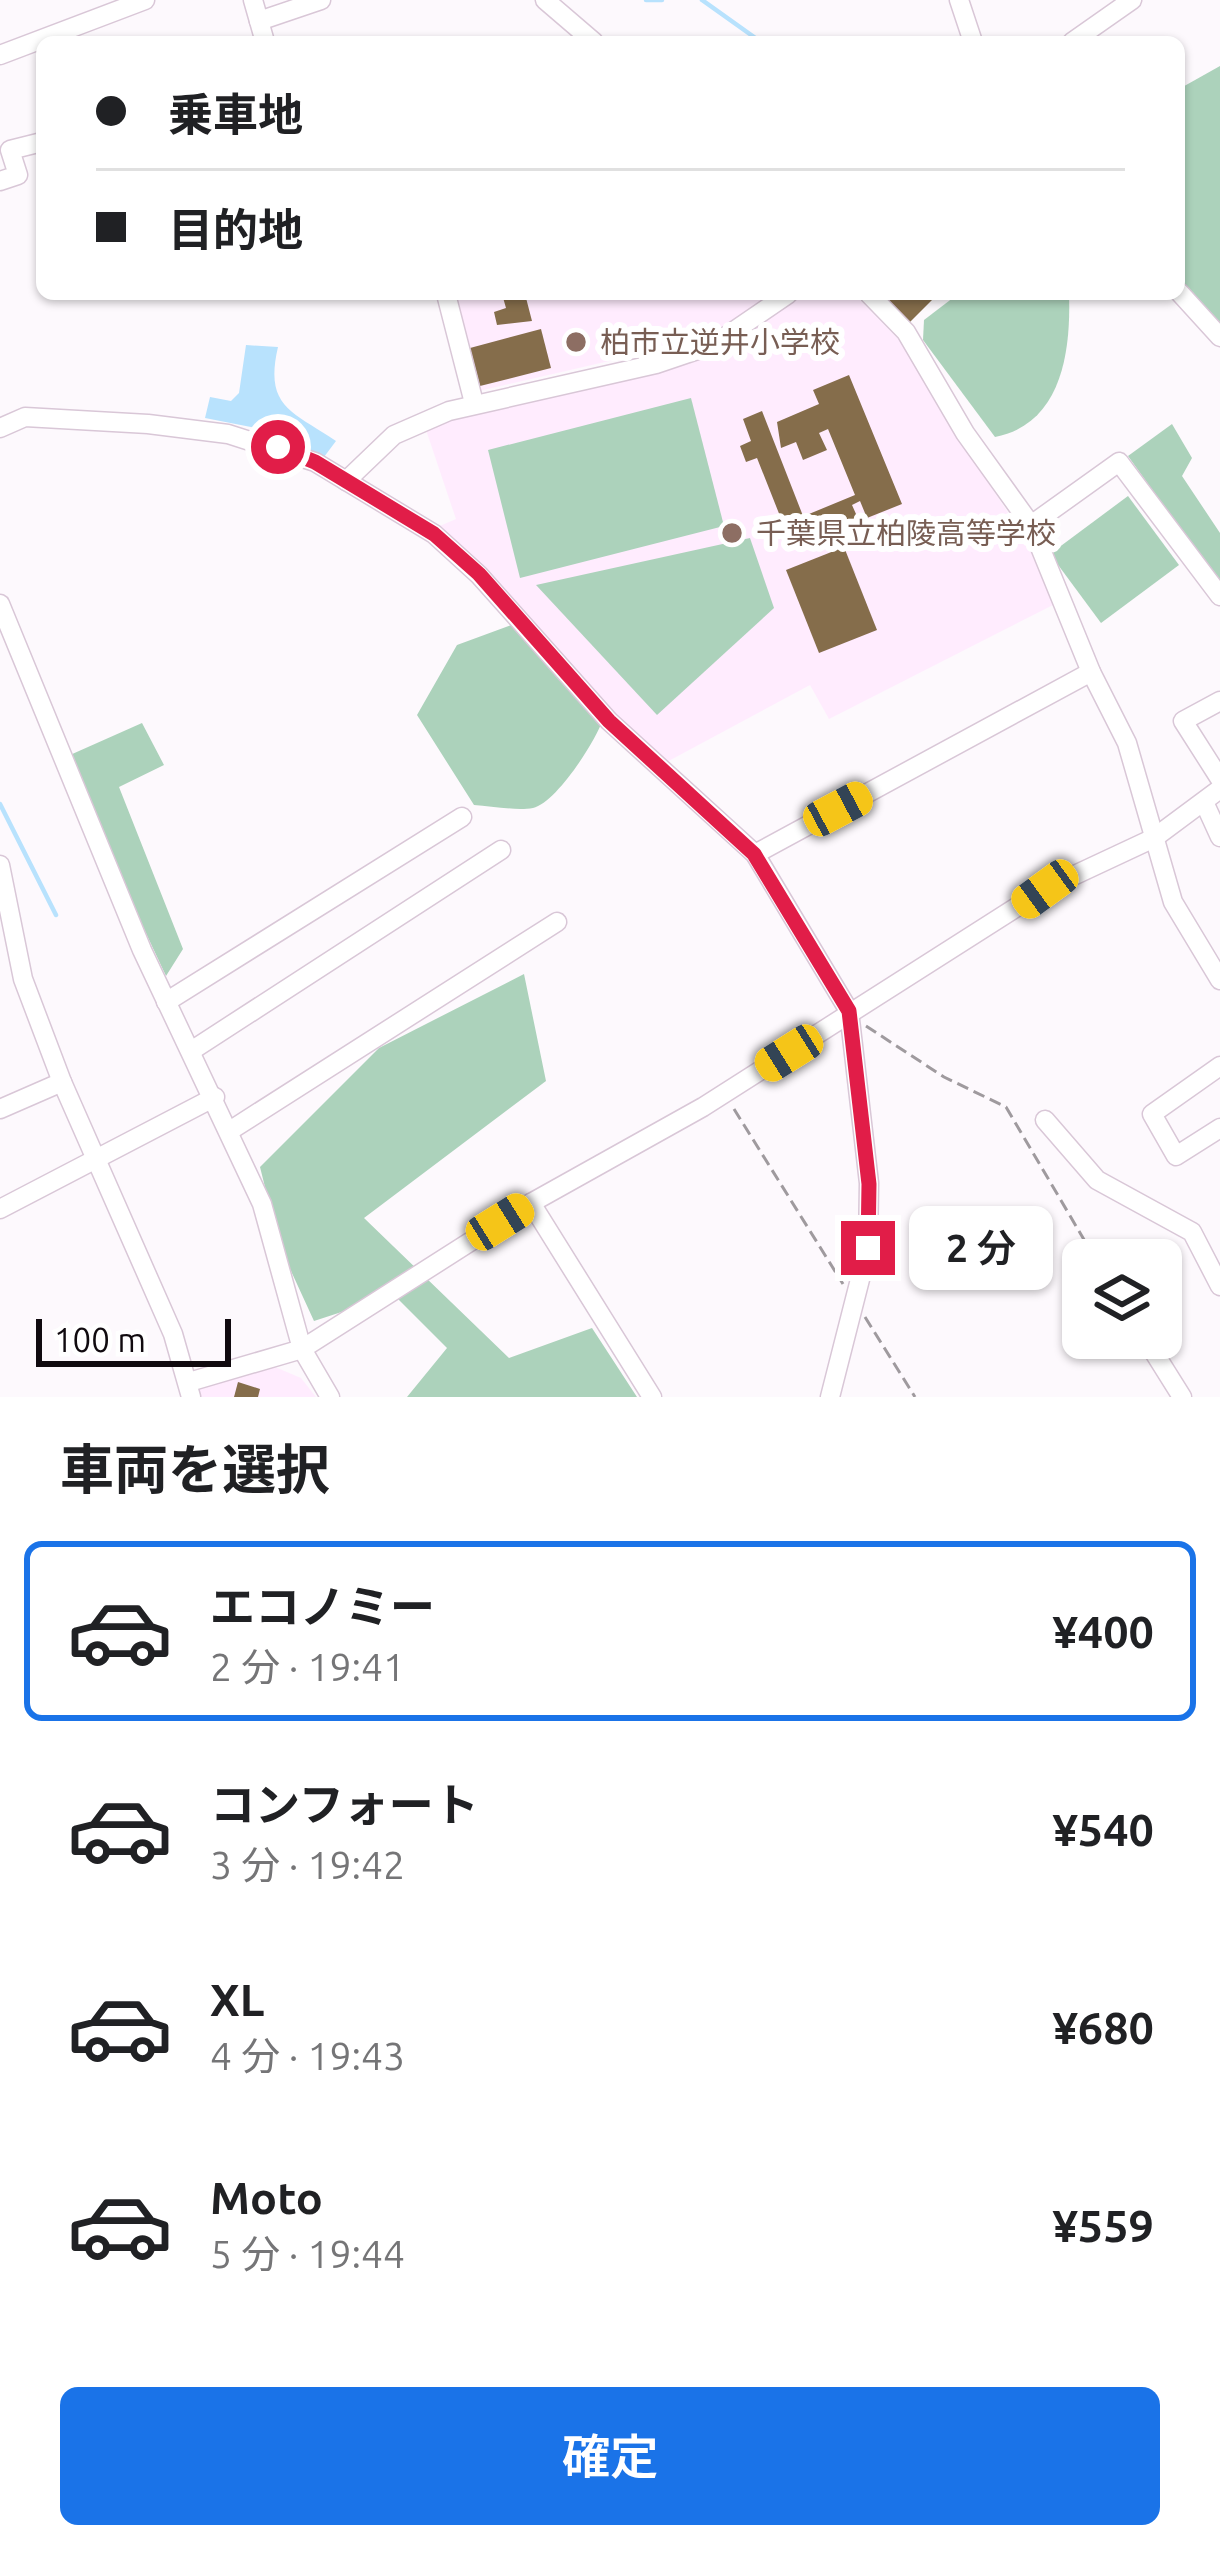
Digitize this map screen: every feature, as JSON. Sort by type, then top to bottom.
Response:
[{"type":"street","points":[[52,36],[145,0]]},
{"type":"street","points":[[253,0],[264,36]]},
{"type":"street","points":[[259,21],[321,0]]},
{"type":"street","points":[[545,0],[587,36]]},
{"type":"street","points":[[959,0],[971,36]]},
{"type":"street","points":[[1081,36],[1132,0]]},
{"type":"street","points":[[0,56],[36,42]]},
{"type":"street","points":[[0,181],[18,175],[10,150],[36,144]]},
{"type":"street","points":[[1185,299],[1220,337]]},
{"type":"street","points":[[448,300],[474,403]]},
{"type":"street","points":[[346,481],[394,435],[474,403],[656,364],[715,344],[779,300]]},
{"type":"street","points":[[875,300],[906,332],[965,433],[1030,525],[1091,672],[1127,743],[1173,902],[1220,980]]},
{"type":"street","points":[[0,428],[25,418],[228,434],[296,454],[346,481],[434,534],[479,574],[609,721],[754,854],[849,1011],[869,1184],[868,1248],[830,1397]]},
{"type":"street","points":[[1030,525],[1119,462],[1220,596]]},
{"type":"street","points":[[0,604],[166,1002],[231,1130],[262,1204],[302,1349],[330,1397]]},
{"type":"street","points":[[754,854],[1091,672]]},
{"type":"street","points":[[1220,701],[1184,721],[1220,778]]},
{"type":"street","points":[[0,865],[23,979],[188,1392],[302,1349],[531,1202],[724,1094],[1079,869],[1154,838],[1212,796],[1220,837]]},
{"type":"street","points":[[166,1002],[462,817]]},
{"type":"street","points":[[191,1051],[501,850]]},
{"type":"street","points":[[231,1130],[557,922]]},
{"type":"street","points":[[1220,1066],[1152,1114],[1176,1156],[1220,1128]]},
{"type":"street","points":[[0,1109],[62,1082]]},
{"type":"street","points":[[0,1209],[214,1097]]},
{"type":"street","points":[[1045,1120],[1097,1180],[1192,1232],[1219,1277]]},
{"type":"street","points":[[531,1202],[652,1397]]},
{"type":"street","points":[[1158,1359],[1182,1397]]},
{"type":"path","points":[[849,1011],[944,1077],[1006,1107],[1084,1239]]},
{"type":"path","points":[[724,1094],[915,1397]]},
{"type":"shaded area","name":"柏市立逆井小学校","points":[[454,300],[764,300],[745,317],[692,342],[479,391]]},
{"type":"shaded area","name":"千葉県立柏陵高等学校","points":[[789,300],[860,300],[904,345],[939,409],[1025,538],[1053,605],[829,719],[810,685],[663,764],[435,528],[456,519],[425,427],[689,361],[728,346]]},
{"type":"shaded area","points":[[275,1367],[301,1378],[316,1397],[198,1397],[198,1384]]},
{"type":"green space","points":[[1220,66],[1220,331],[1185,289],[1185,86]]},
{"type":"green space","points":[[950,300],[1069,300],[1064,361],[1048,401],[1035,417],[995,437],[923,340],[924,320]]},
{"type":"green space","points":[[691,398],[724,526],[520,578],[488,450]]},
{"type":"green space","points":[[1172,424],[1192,458],[1182,476],[1220,533],[1220,584],[1128,456]]},
{"type":"green space","points":[[1128,496],[1179,565],[1101,623],[1050,554]]},
{"type":"green space","points":[[750,538],[774,608],[657,715],[536,585]]},
{"type":"green space","points":[[514,624],[603,719],[574,770],[542,804],[519,809],[474,805],[417,715],[457,645]]},
{"type":"green space","points":[[142,723],[164,765],[119,787],[183,949],[166,976],[93,820],[70,755]]},
{"type":"green space","points":[[524,974],[546,1081],[364,1218],[509,1358],[592,1328],[637,1397],[407,1397],[447,1348],[386,1287],[363,1305],[314,1321],[280,1247],[260,1167],[379,1048]]},
{"type":"water","points":[[246,345],[278,347],[275,383],[279,395],[295,414],[336,441],[324,457],[277,432],[205,418],[210,397],[231,401],[239,393]]},
{"type":"building","points":[[504,300],[527,300],[532,321],[497,325],[494,312],[506,308]]},
{"type":"building","points":[[888,300],[932,300],[909,323]]},
{"type":"building","points":[[541,329],[551,368],[480,386],[470,348]]},
{"type":"building","points":[[849,375],[902,504],[867,518],[860,501],[852,505],[860,523],[840,531],[833,514],[812,522],[809,514],[855,495],[828,429],[819,433],[827,450],[803,460],[796,442],[781,448],[777,422],[819,404],[813,390]]},
{"type":"building","points":[[762,411],[812,539],[793,546],[787,531],[775,536],[769,520],[780,516],[757,458],[746,462],[740,446],[751,441],[743,419]]},
{"type":"building","points":[[844,547],[877,630],[819,653],[786,570]]},
{"type":"building","points":[[238,1382],[260,1389],[258,1397],[234,1397]]},
{"type":"waterway","points":[[646,0],[662,0]]},
{"type":"waterway","points":[[702,0],[753,36]]},
{"type":"waterway","points":[[0,804],[56,915]]},
{"type":"place","name":"柏市立逆井小学校","points":[[576,342]]},
{"type":"place","name":"千葉県立柏陵高等学校","points":[[732,533]]},
{"type":"route","points":[[278,447],[315,462],[434,534],[479,574],[609,721],[754,854],[849,1011],[869,1184],[868,1248]]}]
